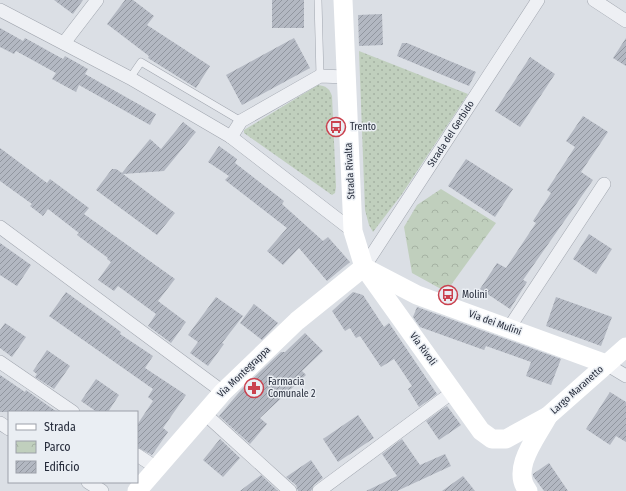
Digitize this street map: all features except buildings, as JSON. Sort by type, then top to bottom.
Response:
[{"type":"street","points":[[64,43],[97,0]]},
{"type":"street","name":"Strada Rivalta","points":[[343,0],[353,231],[364,268]]},
{"type":"street","name":"Strada del Gerbido","points":[[364,268],[538,0]]},
{"type":"street","points":[[594,0],[626,21]]},
{"type":"street","points":[[0,10],[130,78],[231,137],[353,231]]},
{"type":"street","points":[[231,137],[241,121],[320,76],[346,77]]},
{"type":"street","points":[[509,328],[604,184]]},
{"type":"street","points":[[0,227],[223,392]]},
{"type":"street","name":"Via dei Mulini","points":[[364,268],[417,295],[606,364],[626,376]]},
{"type":"street","name":"Via Rivoli","points":[[364,268],[482,431]]},
{"type":"street","name":"Via Montegrappa","points":[[137,491],[204,412],[223,392],[297,321],[364,268]]},
{"type":"street","name":"Largo Maranetto","points":[[482,431],[492,439],[506,439],[548,416],[626,347]]},
{"type":"street","points":[[0,362],[73,411]]},
{"type":"street","points":[[319,491],[454,391]]},
{"type":"street","points":[[204,412],[290,491]]},
{"type":"street","name":"Largo Maranetto","points":[[526,488],[522,469],[524,460],[548,416]]},
{"type":"street","points":[[138,456],[157,468]]},
{"type":"street","points":[[90,483],[102,491]]},
{"type":"lane","points":[[318,0],[320,76]]},
{"type":"lane","points":[[130,78],[140,62],[241,121]]},
{"type":"green space","points":[[359,51],[468,94],[402,194],[373,232],[369,225],[365,210]]},
{"type":"green space","points":[[318,85],[327,88],[332,96],[336,187],[335,193],[332,195],[244,133],[244,130]]},
{"type":"green space","points":[[441,189],[496,223],[451,285],[441,289],[412,273],[404,227],[417,205]]},
{"type":"place","name":"Trento","points":[[336,127]]},
{"type":"place","name":"Molini","points":[[448,295]]},
{"type":"place","name":"Farmacia Comunale 2","points":[[254,388]]}]
